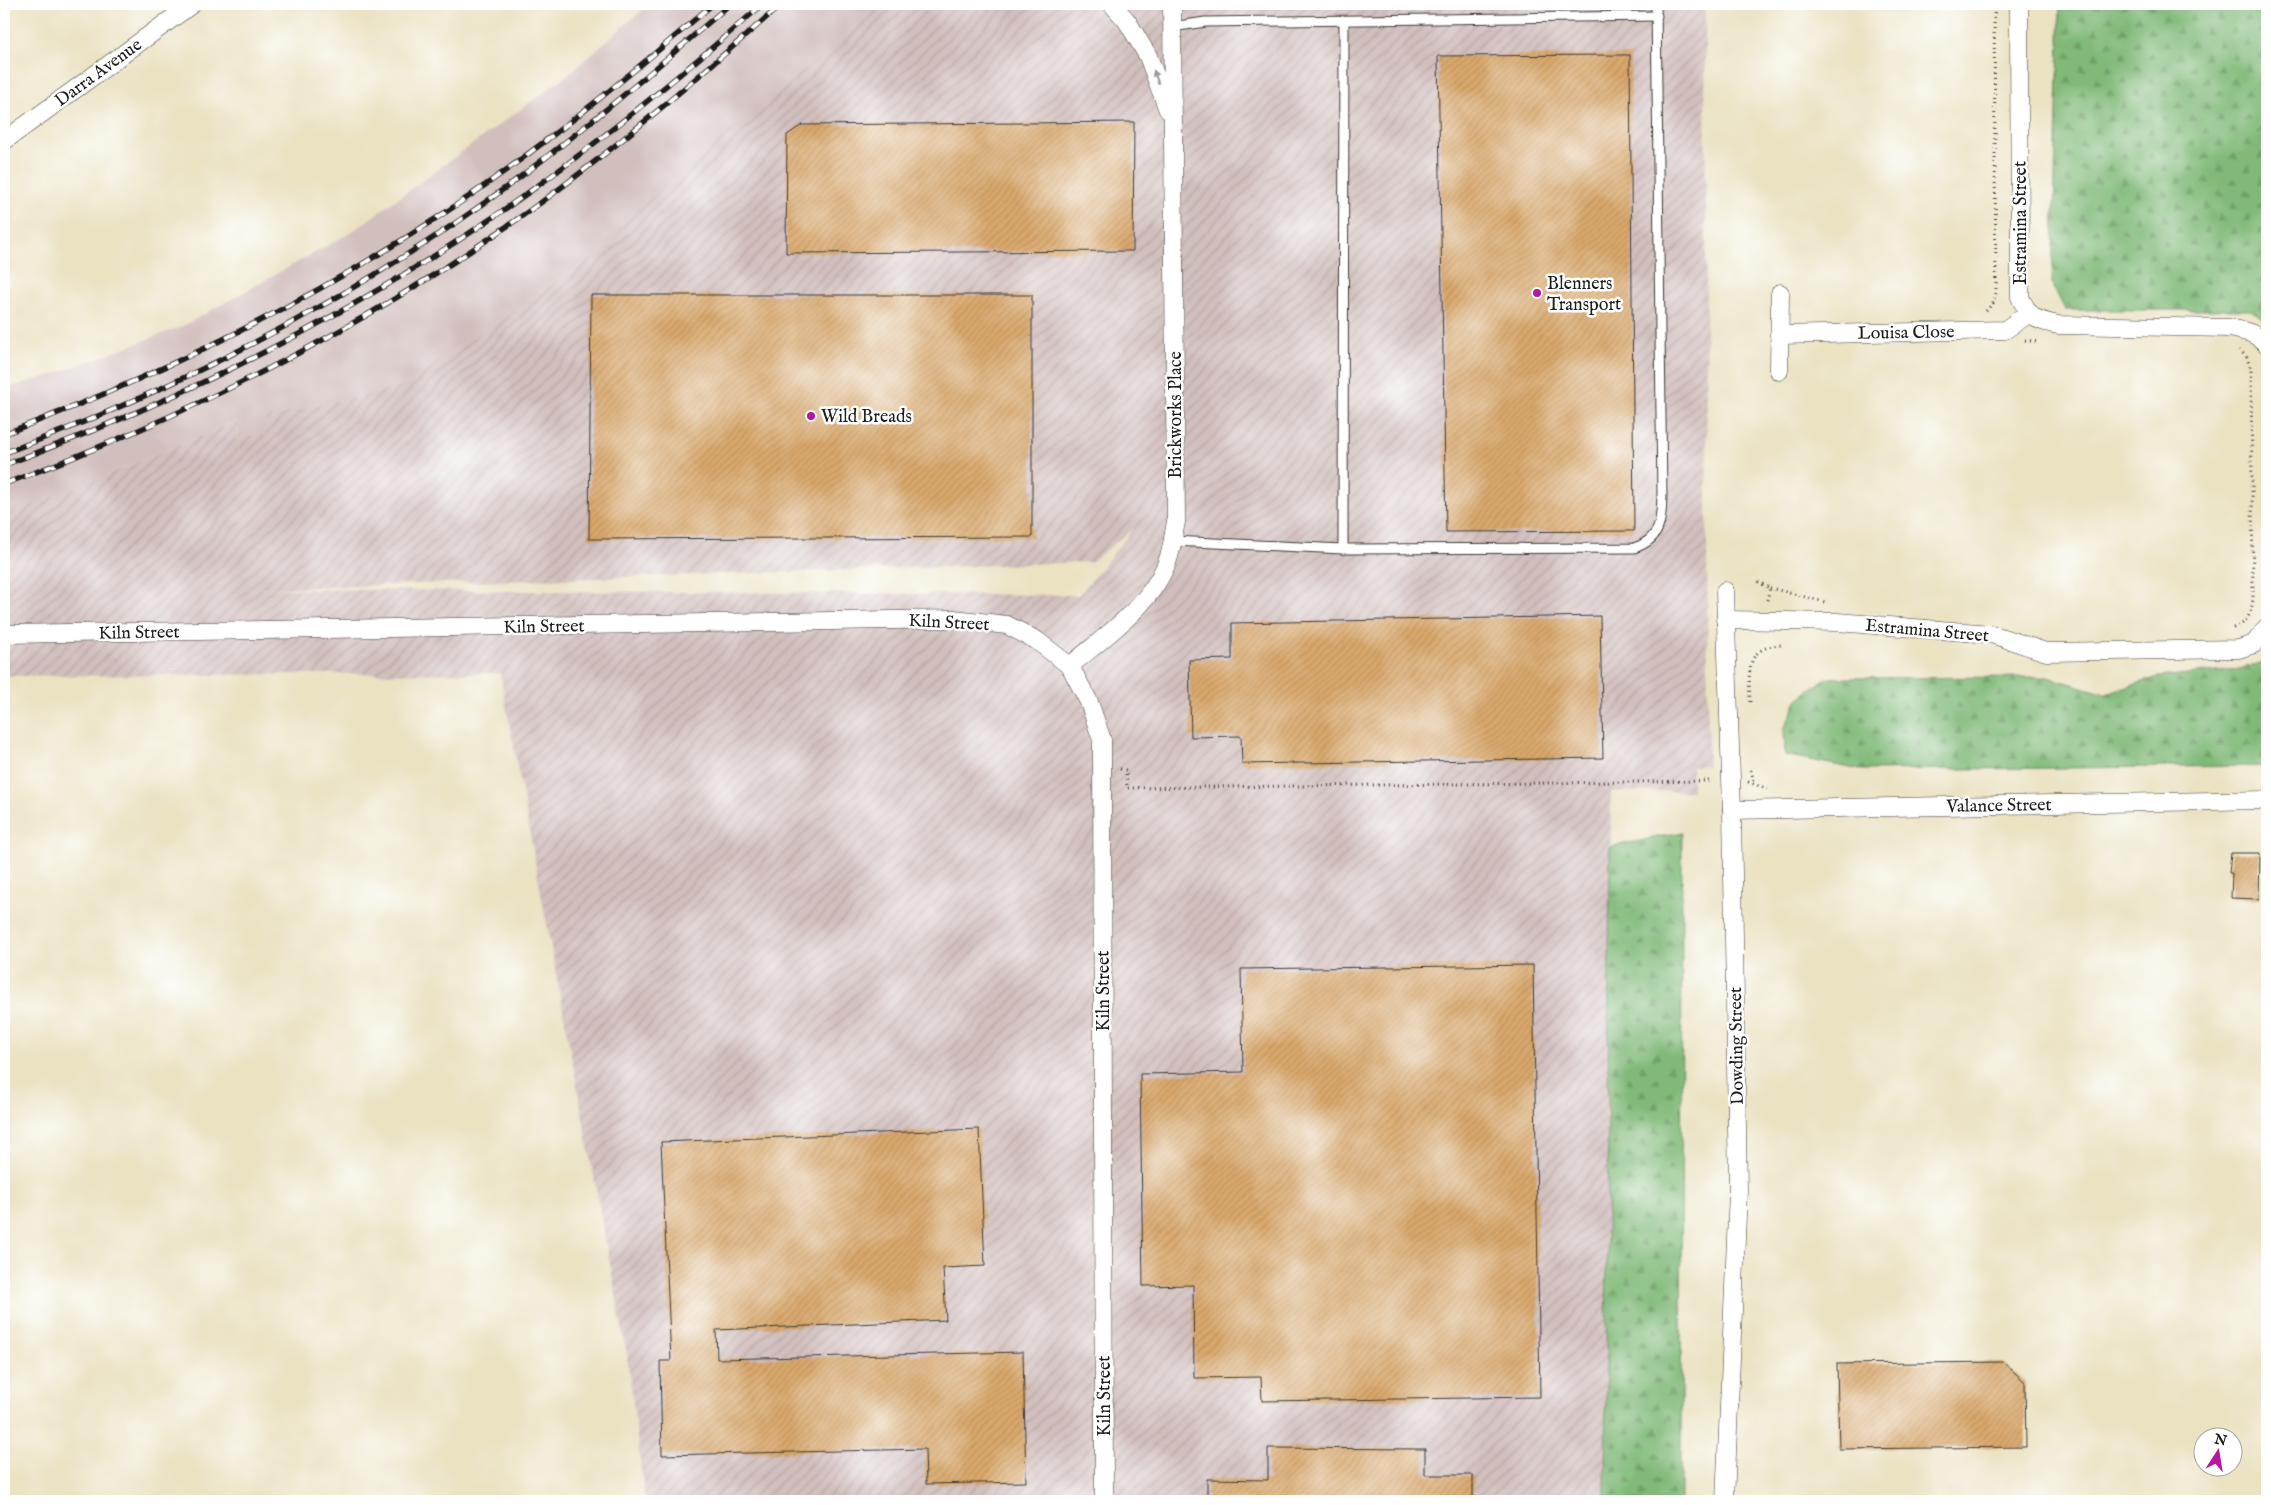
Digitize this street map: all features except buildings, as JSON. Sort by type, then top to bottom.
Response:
[{"type":"street","name":"Darra Avenue","points":[[4,141],[192,4]]},
{"type":"street","name":"Brickworks Place","points":[[1112,4],[1127,21],[1148,56],[1173,122]]},
{"type":"street","name":"Brickworks Place","points":[[1070,666],[1141,603],[1161,575],[1171,550],[1176,522],[1172,4]]},
{"type":"street","name":"Estramina Street","points":[[2020,4],[2020,297],[2028,314]]},
{"type":"street","points":[[1779,371],[1780,293]]},
{"type":"street","name":"Louisa Close","points":[[1779,335],[2005,330],[2028,314]]},
{"type":"street","points":[[2028,314],[2040,321],[2058,325],[2230,328],[2248,331],[2261,338],[2267,345]]},
{"type":"street","name":"Dowding Street","points":[[1725,591],[1732,810],[1738,1191],[1725,1501]]},
{"type":"street","name":"Kiln Street","points":[[4,634],[954,619],[1007,625],[1036,640],[1070,666],[1090,702],[1102,740],[1104,1501]]},
{"type":"street","name":"Estramina Street","points":[[1725,620],[1837,622],[1991,634],[2046,652],[2239,649],[2254,644],[2267,627]]},
{"type":"street","name":"Valance Street","points":[[1732,810],[2267,800]]},
{"type":"lane","points":[[1172,541],[1343,550],[1634,548],[1648,544],[1656,535],[1661,517],[1662,496],[1656,4]]},
{"type":"lane","points":[[1172,27],[1205,22],[1657,16]]},
{"type":"lane","points":[[1343,550],[1344,21]]},
{"type":"path","points":[[1968,330],[1968,316],[1979,315],[1987,310],[1994,303],[1996,293],[1994,4]]},
{"type":"path","points":[[2023,340],[2029,339],[2043,343]]},
{"type":"path","points":[[2226,630],[2239,627],[2248,618],[2253,597],[2251,369],[2246,356],[2237,348]]},
{"type":"path","points":[[1770,588],[1828,602]]},
{"type":"path","points":[[1750,712],[1749,668],[1752,660],[1757,652],[1765,647],[1783,645]]},
{"type":"path","points":[[1751,761],[1754,782]]},
{"type":"path","points":[[1102,769],[1126,770],[1127,788],[1731,780]]},
{"type":"shaded area","points":[[649,4],[882,4],[616,228],[625,235],[402,386],[267,417],[265,436],[239,435],[237,421],[55,496],[4,514],[4,389],[55,374],[183,326],[350,233],[565,77]]},
{"type":"shaded area","points":[[882,4],[1705,4],[1708,766],[1692,766],[1692,791],[1611,792],[1605,1501],[645,1501],[627,1355],[500,673],[4,676],[4,514],[55,496],[238,421],[239,463],[239,435],[265,436],[267,417],[402,386],[624,236],[615,228]],"holes":[[[1134,528],[1079,595],[259,589],[1091,562]]]},
{"type":"green space","points":[[2060,4],[2267,4],[2267,322],[2251,310],[2065,310],[2052,284]]},
{"type":"green space","points":[[2267,661],[2267,766],[1860,770],[1785,755],[1784,729],[1798,699],[1826,678],[2048,677],[2106,694],[2158,677],[2239,669]]},
{"type":"green space","points":[[1682,832],[1681,1501],[1605,1501],[1610,847]]},
{"type":"railway","points":[[4,434],[121,387],[234,334],[290,305],[399,242],[452,208],[553,135],[618,84],[713,4]]},
{"type":"railway","points":[[4,453],[64,430],[182,379],[296,320],[406,255],[460,220],[530,170],[631,89],[730,4]]},
{"type":"railway","points":[[4,465],[144,409],[212,378],[346,309],[411,271],[536,187],[651,98],[763,4]]},
{"type":"railway","points":[[4,484],[75,457],[215,395],[350,325],[416,286],[480,245],[574,178],[664,105],[782,4]]},
{"type":"place","name":"Blenners Transport","points":[[1537,293]]},
{"type":"place","name":"Wild Breads","points":[[811,416]]}]
